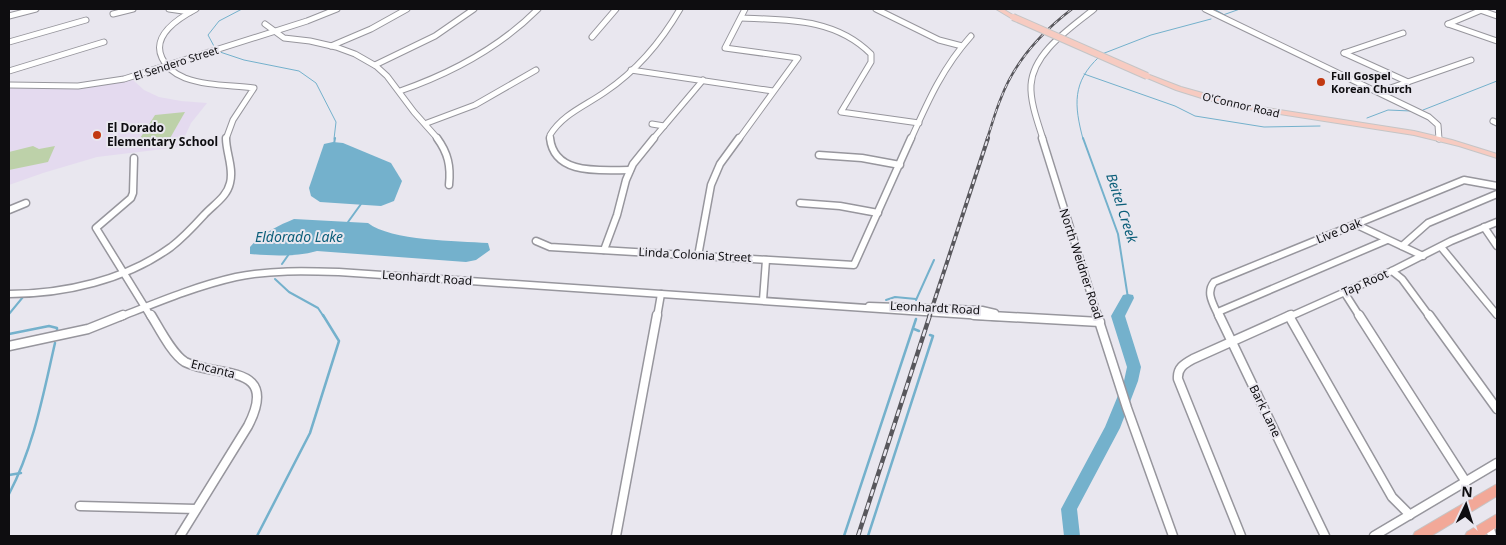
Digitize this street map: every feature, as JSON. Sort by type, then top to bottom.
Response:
[{"type":"highway","points":[[1420,536],[1497,489]]},
{"type":"highway","points":[[1472,536],[1493,527]]},
{"type":"main road","name":"O'Connor Road","points":[[999,9],[1013,17],[1147,76],[1201,96],[1261,111],[1401,130],[1497,156]]},
{"type":"street","points":[[9,16],[21,11],[36,9]]},
{"type":"street","points":[[113,14],[133,9]]},
{"type":"street","points":[[169,9],[190,12]]},
{"type":"street","points":[[9,294],[38,294],[97,281],[157,256],[179,241],[228,188],[231,177],[226,136],[254,88],[189,80],[167,66],[160,55],[159,44],[161,38],[172,25],[196,9]]},
{"type":"street","name":"El Sendero Street","points":[[9,85],[69,86],[97,84],[133,77],[337,9]]},
{"type":"street","points":[[331,46],[371,29],[407,9]]},
{"type":"street","points":[[375,65],[435,36],[474,9]]},
{"type":"street","points":[[400,91],[425,83],[475,58],[518,28],[538,9]]},
{"type":"street","points":[[592,37],[616,9]]},
{"type":"street","points":[[630,170],[578,168],[565,163],[553,151],[550,138],[559,122],[606,91],[632,70],[659,42],[680,9]]},
{"type":"street","points":[[698,256],[710,186],[714,175],[798,58],[725,48],[745,9]]},
{"type":"street","points":[[876,9],[939,40],[962,46]]},
{"type":"street","name":"North Weidner Road","points":[[1094,9],[1069,29],[1046,52],[1038,65],[1031,85],[1045,150],[1118,378],[1173,536]]},
{"type":"street","points":[[1206,9],[1430,116],[1438,125],[1439,139]]},
{"type":"street","points":[[1497,16],[1482,10],[1448,24],[1497,41]]},
{"type":"street","points":[[742,18],[812,21],[829,27],[868,50],[871,54],[871,62],[841,112],[919,123]]},
{"type":"street","points":[[9,42],[86,20]]},
{"type":"street","points":[[266,24],[286,38],[331,46],[360,56],[391,78],[407,103],[427,124],[449,159],[451,175],[449,185]]},
{"type":"street","points":[[1403,34],[1344,53],[1408,82]]},
{"type":"street","points":[[800,203],[840,206],[878,213],[934,87],[954,55],[971,36]]},
{"type":"street","points":[[9,71],[104,42]]},
{"type":"street","points":[[1379,92],[1471,60]]},
{"type":"street","points":[[427,124],[484,100],[536,70]]},
{"type":"street","points":[[632,70],[774,91]]},
{"type":"street","points":[[604,250],[630,170],[639,156],[703,80]]},
{"type":"street","points":[[652,124],[664,126]]},
{"type":"street","points":[[819,155],[862,158],[900,165]]},
{"type":"street","name":"Encanta","points":[[134,158],[133,193],[131,198],[96,228],[172,351],[183,361],[240,376],[248,380],[254,388],[256,406],[252,416],[180,536]]},
{"type":"street","name":"Live Oak","points":[[1212,284],[1355,224],[1467,180],[1497,186]]},
{"type":"street","points":[[1402,246],[1428,223],[1497,194]]},
{"type":"street","points":[[9,210],[26,203]]},
{"type":"street","name":"Linda Colonia Street","points":[[536,241],[550,247],[854,265],[878,213]]},
{"type":"street","name":"Tap Root","points":[[1241,536],[1178,379],[1180,367],[1193,359],[1392,271],[1497,222]]},
{"type":"street","points":[[1355,224],[1422,256]]},
{"type":"street","points":[[1484,227],[1497,246]]},
{"type":"street","points":[[1218,312],[1387,240]]},
{"type":"street","points":[[1441,247],[1497,315]]},
{"type":"street","points":[[763,300],[766,260]]},
{"type":"street","name":"Leonhardt Road","points":[[9,346],[80,331],[215,282],[257,273],[286,270],[856,306],[926,314],[1100,322]]},
{"type":"street","points":[[1392,271],[1402,279],[1497,409]]},
{"type":"street","name":"Bark Lane","points":[[1212,284],[1210,297],[1325,536]]},
{"type":"street","points":[[1344,292],[1466,482]]},
{"type":"street","points":[[616,536],[661,294]]},
{"type":"street","points":[[1289,316],[1392,497],[1410,515]]},
{"type":"street","points":[[1374,536],[1497,463]]},
{"type":"street","points":[[80,506],[196,509]]},
{"type":"shaded area","name":"El Dorado Elementary School","points":[[133,80],[144,90],[159,97],[207,103],[191,123],[180,147],[97,157],[9,185],[9,88],[79,89]]},
{"type":"green space","points":[[185,112],[169,140],[137,143],[155,115]]},
{"type":"green space","points":[[33,146],[39,149],[55,146],[48,162],[9,170],[9,152]]},
{"type":"water","points":[[333,142],[343,143],[391,163],[402,181],[394,201],[381,206],[320,202],[311,196],[309,188],[324,144]]},
{"type":"water","name":"Eldorado Lake","points":[[294,219],[368,223],[378,229],[408,237],[488,243],[490,250],[476,260],[466,262],[317,251],[284,256],[250,254],[250,247],[265,234]]},
{"type":"waterway","points":[[215,48],[208,35],[219,21],[242,9]]},
{"type":"waterway","name":"Beitel Creek","points":[[1214,9],[1223,14]]},
{"type":"waterway","points":[[1223,15],[1240,9]]},
{"type":"waterway","name":"Beitel Creek","points":[[1102,54],[1151,35],[1211,19]]},
{"type":"waterway","points":[[220,52],[244,60],[299,71],[316,83],[336,122],[334,139]]},
{"type":"waterway","name":"Beitel Creek","points":[[1085,74],[1099,57]]},
{"type":"waterway","name":"Beitel Creek","points":[[1083,139],[1077,105],[1080,85],[1085,74]]},
{"type":"waterway","points":[[1085,74],[1175,106],[1195,116],[1264,127],[1320,126]]},
{"type":"waterway","points":[[1423,110],[1497,81]]},
{"type":"waterway","points":[[1367,118],[1388,110],[1411,111]]},
{"type":"waterway","points":[[334,144],[335,138]]},
{"type":"waterway","name":"Beitel Creek","points":[[1083,138],[1118,234],[1128,298]]},
{"type":"waterway","points":[[348,222],[361,204]]},
{"type":"waterway","points":[[282,264],[289,254]]},
{"type":"waterway","points":[[916,300],[934,260]]},
{"type":"waterway","points":[[275,279],[289,292],[318,308],[324,317]]},
{"type":"waterway","points":[[9,314],[23,297]]},
{"type":"waterway","points":[[886,300],[895,297],[916,299]]},
{"type":"waterway","name":"Beitel Creek","points":[[1072,536],[1069,509],[1112,428],[1131,381],[1134,367],[1118,316],[1128,298]]},
{"type":"waterway","points":[[257,536],[310,433],[339,341],[323,315]]},
{"type":"waterway","points":[[844,536],[916,319]]},
{"type":"waterway","points":[[9,334],[49,326],[57,328],[57,331]]},
{"type":"waterway","points":[[914,329],[919,331]]},
{"type":"waterway","points":[[868,536],[933,336],[930,335]]},
{"type":"waterway","points":[[19,473],[42,401],[55,343]]},
{"type":"waterway","points":[[9,475],[19,473]]},
{"type":"waterway","points":[[9,494],[19,473]]},
{"type":"railway","points":[[987,139],[999,103],[1013,73],[1040,38],[1072,9]]},
{"type":"railway","points":[[929,317],[988,138]]},
{"type":"railway","points":[[858,536],[930,315]]},
{"type":"place","name":"Full Gospel Korean Church","points":[[1321,82]]},
{"type":"place","name":"El Dorado Elementary School","points":[[97,135]]}]
